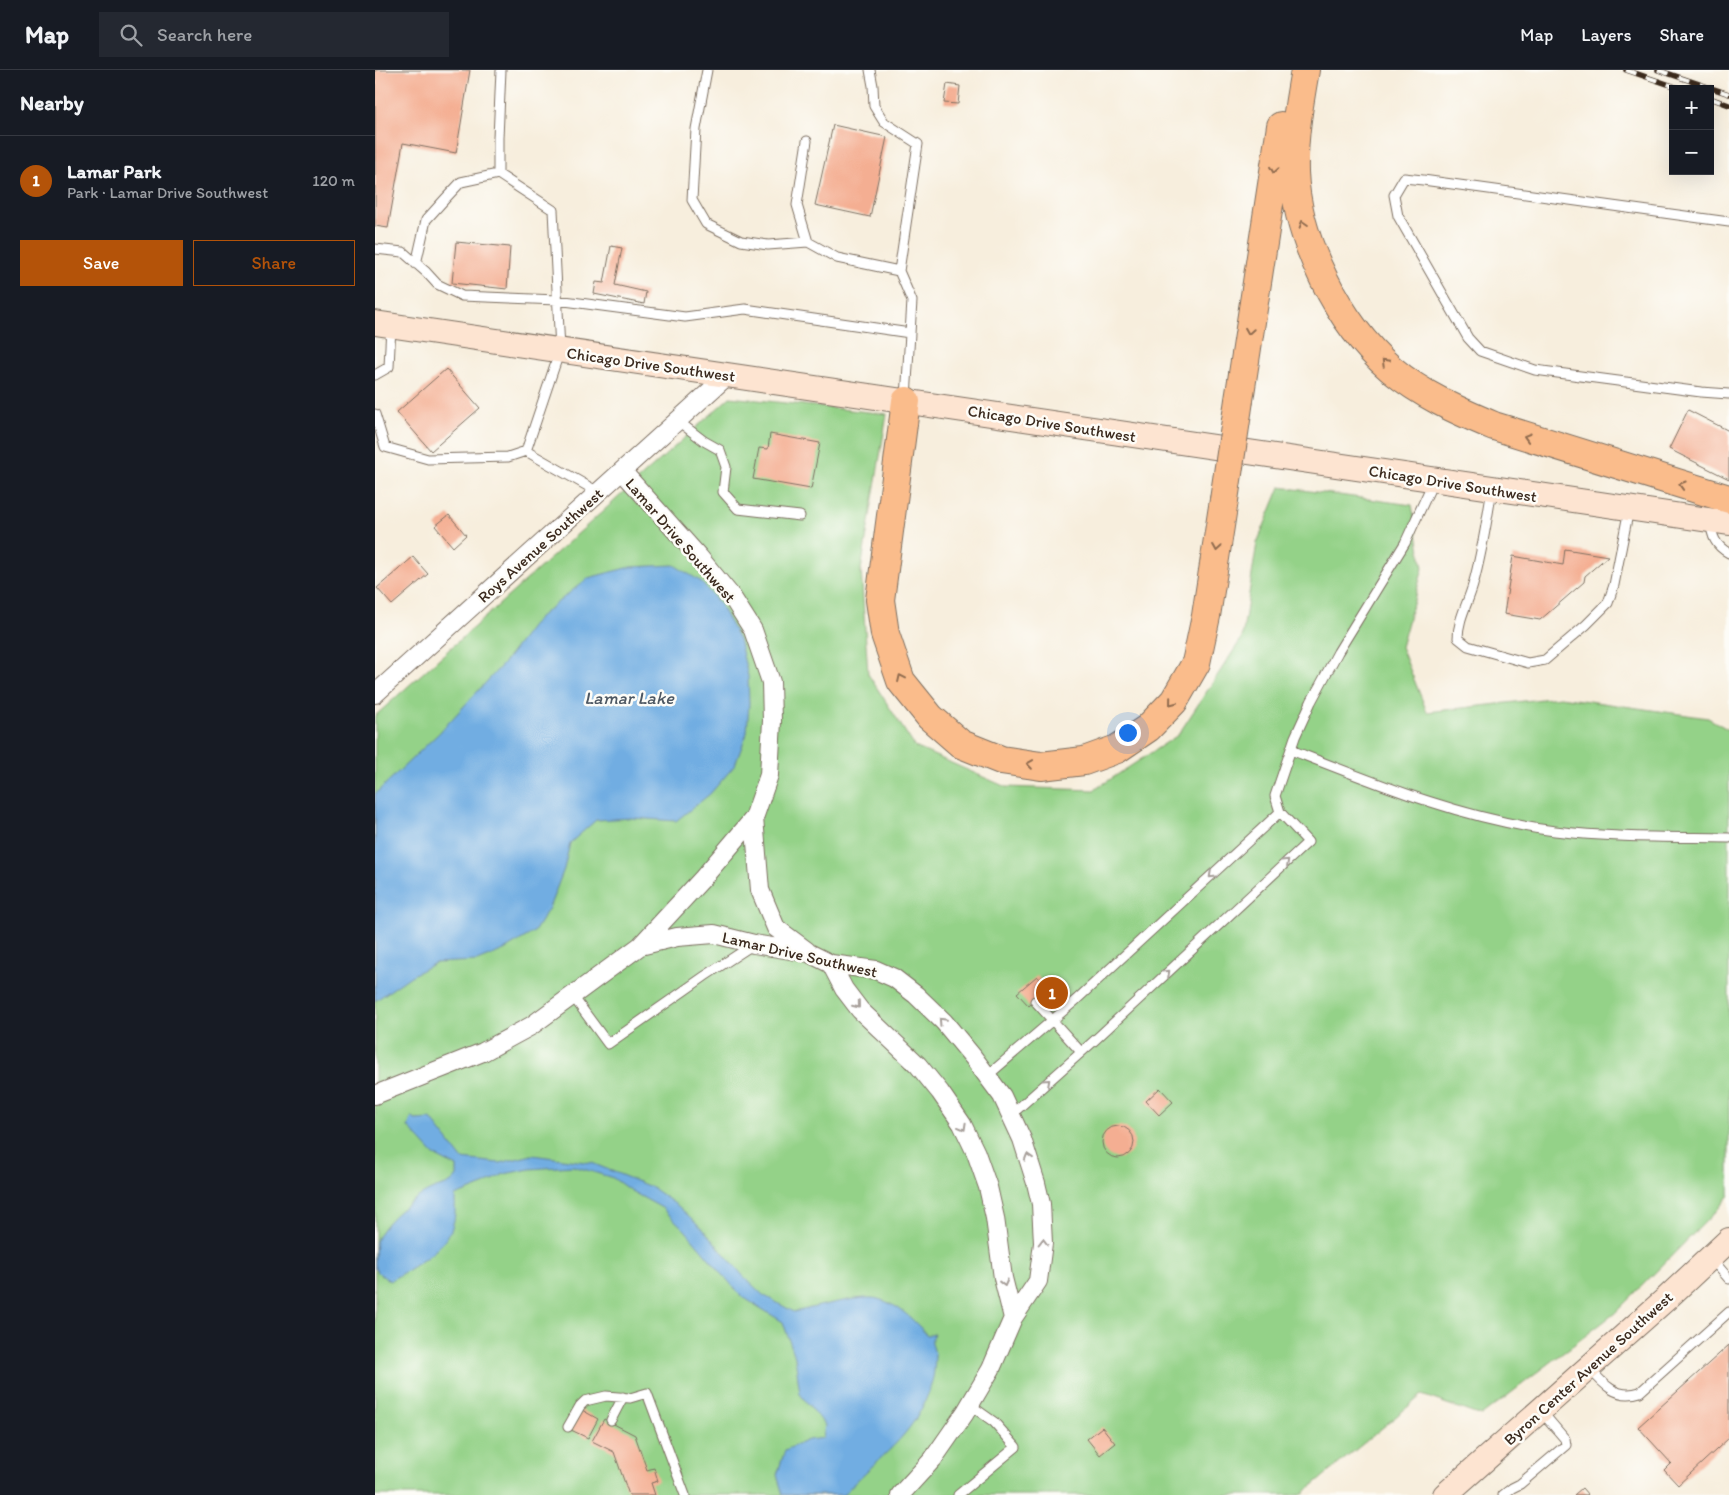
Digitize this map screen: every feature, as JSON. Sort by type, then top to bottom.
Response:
[{"type":"highway","points":[[906,401],[880,600],[885,634],[901,681],[930,717],[961,744],[1001,760],[1041,766],[1084,761],[1117,750],[1148,728],[1175,701],[1196,663],[1206,616],[1289,70]]},
{"type":"highway","points":[[1305,70],[1295,131],[1294,173],[1300,215],[1317,266],[1338,306],[1363,341],[1391,369],[1422,391],[1457,411],[1494,426],[1729,499]]},
{"type":"main road","name":"Chicago Drive Southwest","points":[[383,324],[1720,522]]},
{"type":"main road","name":"Byron Center Avenue Southwest","points":[[1449,1494],[1729,1240]]},
{"type":"street","name":"Roys Avenue Southwest","points":[[375,694],[728,375]]},
{"type":"street","name":"Lamar Drive Southwest","points":[[375,1095],[483,1052],[531,1026],[640,946],[703,878],[754,818],[769,775],[772,720],[771,682],[753,630],[732,597],[622,471]]},
{"type":"street","points":[[754,818],[760,890],[776,928],[809,953]]},
{"type":"street","name":"Lamar Drive Southwest","points":[[640,946],[677,937],[714,934],[754,944],[809,953],[831,964],[876,970],[894,978],[916,995],[944,1022],[1002,1096],[1011,1115],[1022,1139],[1041,1204],[1043,1243],[1037,1281],[1013,1318],[991,1370],[970,1405],[933,1459],[900,1495]]},
{"type":"street","points":[[831,964],[860,1010],[918,1065],[962,1124],[976,1153],[988,1187],[995,1218],[1003,1278],[1013,1318]]},
{"type":"lane","points":[[498,174],[497,138],[501,70]]},
{"type":"lane","points":[[707,70],[696,129],[692,200],[706,224],[741,241],[768,244],[808,242],[837,258],[899,272]]},
{"type":"lane","points":[[870,70],[874,106],[884,122],[918,144],[899,272],[912,301],[906,401]]},
{"type":"lane","points":[[807,141],[797,205],[808,242]]},
{"type":"lane","points":[[416,264],[426,220],[461,182],[498,174],[553,210],[560,350],[526,451]]},
{"type":"lane","points":[[1729,222],[1404,178],[1394,195],[1398,216],[1467,338],[1480,351],[1535,370],[1729,394]]},
{"type":"lane","points":[[375,248],[403,252],[427,272],[437,284],[462,296],[557,300],[685,318],[745,309],[910,333]]},
{"type":"lane","points":[[375,375],[389,367],[383,324]]},
{"type":"lane","points":[[375,414],[385,447],[428,460],[508,457],[526,451],[598,492]]},
{"type":"lane","points":[[678,421],[703,441],[719,450],[726,467],[723,492],[737,509],[800,516]]},
{"type":"lane","points":[[1011,1115],[1308,842],[1280,812],[1275,796],[1291,750],[1323,679],[1405,544],[1435,480]]},
{"type":"lane","points":[[1492,489],[1482,552],[1473,588],[1458,628],[1458,638],[1467,646],[1528,663],[1545,660],[1586,626],[1608,603],[1614,585],[1629,509]]},
{"type":"lane","points":[[1720,522],[1712,535],[1717,545],[1729,553]]},
{"type":"lane","points":[[1291,750],[1432,801],[1469,813],[1515,824],[1555,831],[1596,834],[1729,838]]},
{"type":"lane","points":[[987,1076],[1052,1021],[1280,812]]},
{"type":"lane","points":[[572,995],[608,1044],[754,944]]},
{"type":"lane","points":[[1035,1001],[1081,1052]]},
{"type":"lane","points":[[1710,1258],[1729,1278]]},
{"type":"lane","points":[[1589,1368],[1610,1390],[1622,1394],[1640,1392],[1729,1312]]},
{"type":"lane","points":[[568,1427],[585,1401],[606,1396],[630,1398],[647,1393],[685,1495]]},
{"type":"lane","points":[[611,1420],[623,1398]]},
{"type":"lane","points":[[958,1495],[1016,1447],[994,1422],[970,1405]]},
{"type":"lane","points":[[1503,1495],[1520,1484],[1566,1445],[1565,1439],[1541,1411]]},
{"type":"green space","points":[[730,397],[887,414],[861,570],[868,674],[915,747],[1006,787],[1094,790],[1178,735],[1242,638],[1257,543],[1280,487],[1412,505],[1423,568],[1401,647],[1427,712],[1560,697],[1708,718],[1729,730],[1729,1195],[1718,1209],[1615,1313],[1481,1416],[1422,1395],[1301,1495],[375,1495],[375,716]]},
{"type":"water","name":"Lamar Lake","points":[[674,565],[700,581],[719,603],[739,639],[748,676],[749,703],[747,733],[735,765],[710,794],[676,821],[632,818],[596,820],[570,843],[564,869],[549,908],[534,932],[504,950],[477,961],[435,963],[411,976],[375,1001],[375,794],[439,733],[503,664],[538,618],[588,578],[630,567]]},
{"type":"water","points":[[412,1116],[415,1120],[431,1119],[462,1159],[499,1163],[532,1155],[592,1163],[651,1187],[678,1206],[703,1229],[745,1278],[763,1295],[794,1312],[861,1298],[885,1301],[899,1309],[911,1318],[927,1335],[934,1333],[932,1340],[935,1355],[933,1378],[916,1419],[894,1446],[843,1495],[783,1495],[777,1475],[785,1450],[808,1440],[823,1438],[825,1425],[800,1394],[795,1357],[783,1322],[741,1296],[685,1230],[662,1208],[631,1191],[613,1178],[573,1166],[530,1169],[504,1174],[486,1184],[455,1196],[454,1221],[444,1242],[418,1264],[390,1281],[375,1269],[376,1242],[384,1227],[407,1205],[431,1190],[448,1184],[457,1176],[457,1167],[434,1155],[408,1127]]},
{"type":"building","points":[[375,70],[470,70],[456,153],[403,143],[388,228],[375,226]]},
{"type":"building","points":[[947,84],[960,86],[958,104],[944,103]]},
{"type":"building","points":[[833,125],[887,137],[870,217],[815,205]]},
{"type":"building","points":[[456,242],[510,247],[507,289],[452,283]]},
{"type":"building","points":[[611,246],[622,248],[615,285],[646,292],[644,304],[594,294],[596,282],[604,283]]},
{"type":"building","points":[[446,369],[480,408],[431,451],[397,412]]},
{"type":"building","points":[[1688,410],[1729,431],[1729,479],[1669,449]]},
{"type":"building","points":[[770,434],[820,443],[811,489],[753,479],[759,448],[768,449]]},
{"type":"building","points":[[449,515],[466,535],[453,547],[435,526]]},
{"type":"building","points":[[1565,549],[1608,556],[1585,576],[1584,582],[1540,620],[1504,614],[1513,556],[1563,565]]},
{"type":"building","points":[[413,557],[428,574],[392,605],[377,588]]},
{"type":"building","points":[[1037,976],[1048,989],[1029,1006],[1017,993]]},
{"type":"building","points":[[1160,1088],[1173,1102],[1159,1115],[1146,1101]]},
{"type":"building","points":[[1118,1126],[1124,1127],[1129,1131],[1133,1136],[1133,1148],[1129,1153],[1124,1157],[1118,1158],[1112,1157],[1107,1153],[1103,1148],[1102,1142],[1103,1136],[1107,1131],[1112,1127]]},
{"type":"building","points":[[1729,1345],[1729,1438],[1678,1485],[1664,1470],[1671,1463],[1638,1427]]},
{"type":"building","points":[[582,1410],[598,1419],[588,1438],[571,1430]]},
{"type":"building","points":[[604,1419],[635,1435],[647,1470],[654,1468],[658,1481],[651,1483],[655,1495],[629,1495],[614,1452],[592,1441]]},
{"type":"building","points":[[1102,1427],[1115,1443],[1100,1455],[1087,1439]]},
{"type":"building","points":[[1582,1488],[1588,1495],[1574,1495]]},
{"type":"railway","points":[[1626,70],[1670,85]]},
{"type":"railway","points":[[1658,70],[1729,94]]},
{"type":"railway","points":[[1714,99],[1729,105]]},
{"type":"place","name":"Lamar Park","points":[[1052,993]]}]
